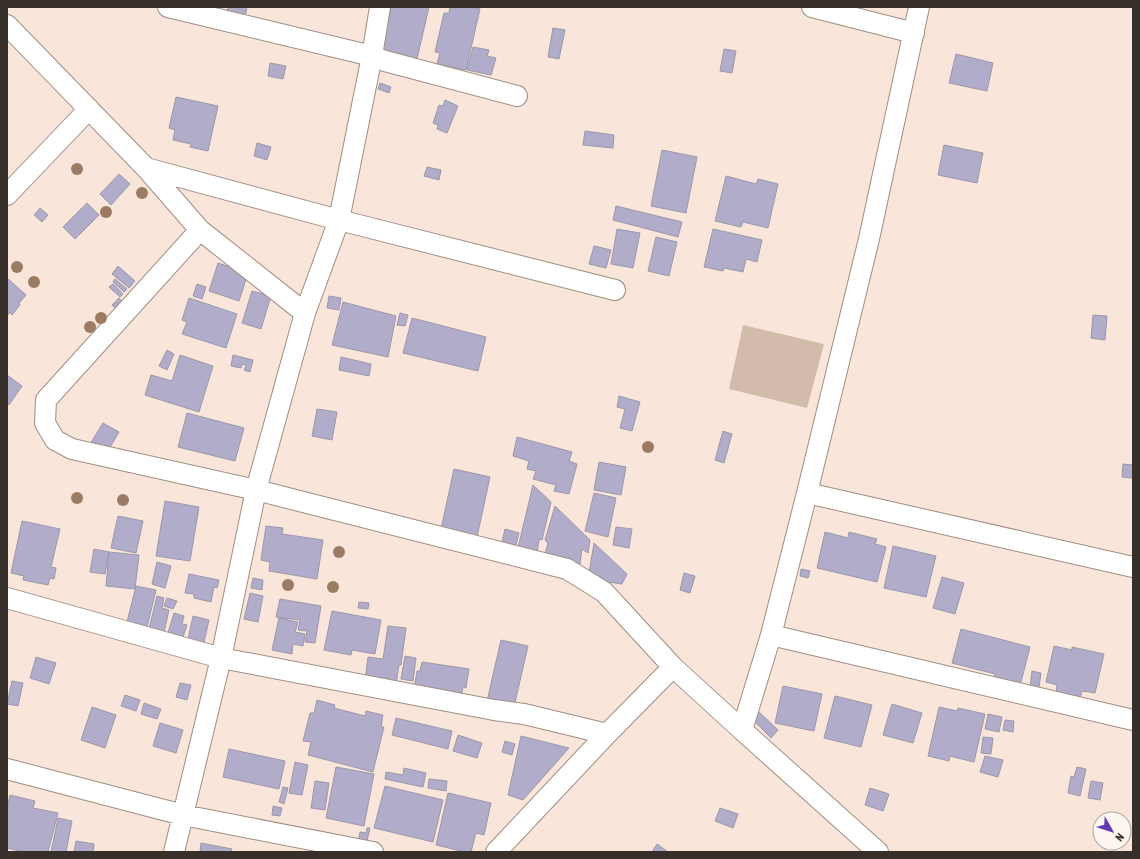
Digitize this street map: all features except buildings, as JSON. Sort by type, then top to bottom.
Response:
[{"type":"street","points":[[168,7],[372,56],[385,61],[517,96]]},
{"type":"street","points":[[174,852],[221,658],[256,490],[304,313],[339,220],[372,56],[380,7]]},
{"type":"street","points":[[812,7],[914,33]]},
{"type":"street","points":[[742,730],[771,635],[808,493],[869,239],[919,7]]},
{"type":"street","points":[[7,25],[146,168],[200,230],[304,313]]},
{"type":"street","points":[[7,195],[89,109]]},
{"type":"street","points":[[146,168],[339,220],[615,290]]},
{"type":"street","points":[[200,230],[46,400],[46,423],[55,440],[72,449],[256,490],[567,569],[604,592],[673,667],[878,852]]},
{"type":"street","points":[[808,493],[1133,567]]},
{"type":"street","points":[[7,598],[221,658],[494,710],[524,714],[606,734]]},
{"type":"street","points":[[771,635],[1133,720]]},
{"type":"street","points":[[496,852],[606,734],[673,667]]},
{"type":"street","points":[[7,769],[182,815],[373,852]]},
{"type":"shaded area","points":[[743,325],[824,344],[807,408],[729,389]]}]
